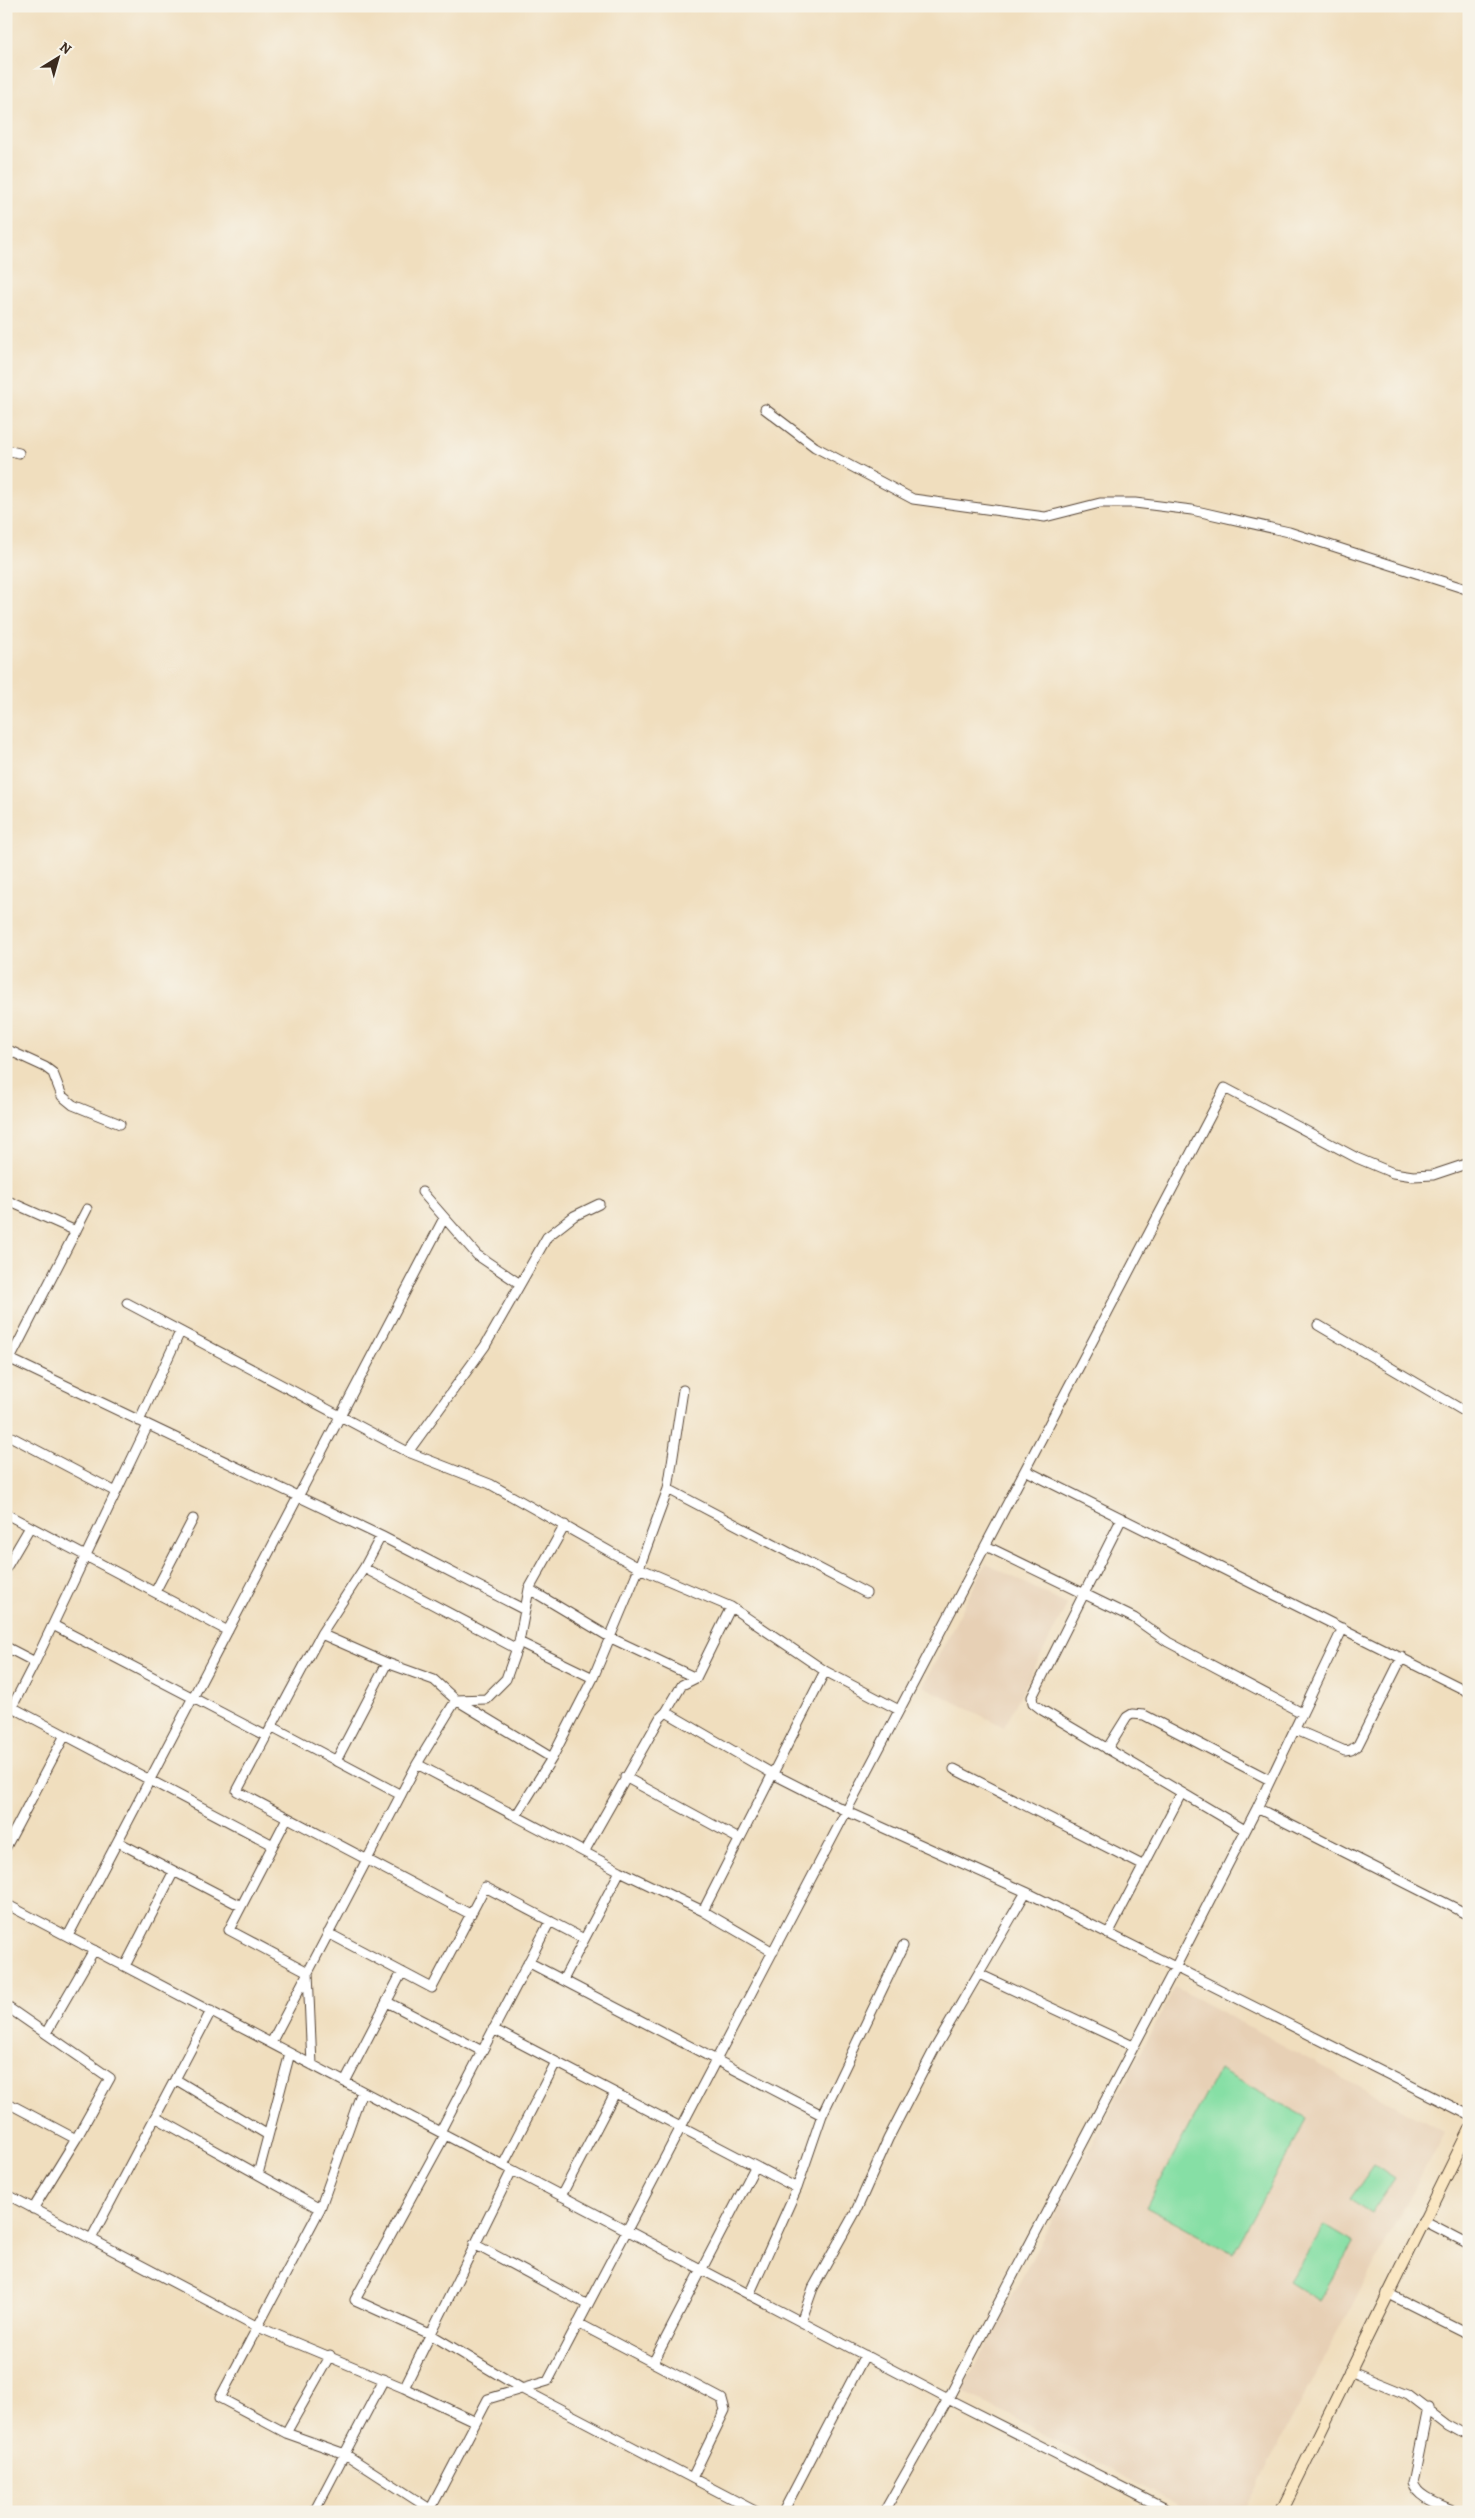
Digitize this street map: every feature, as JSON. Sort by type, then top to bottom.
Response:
[{"type":"main road","points":[[1280,2512],[1469,2130]]},
{"type":"street","points":[[765,408],[815,447],[913,500],[1045,517],[1100,503],[1135,503],[1192,510],[1289,532],[1469,590]]},
{"type":"street","points":[[6,450],[19,453]]},
{"type":"street","points":[[6,1049],[53,1073],[62,1096],[73,1105],[120,1124]]},
{"type":"street","points":[[362,2091],[320,2209],[220,2398],[286,2433],[345,2454],[430,2511],[488,2399],[524,2390],[548,2381],[1225,1088],[1357,1158],[1393,1172],[1413,1176],[1433,1175],[1469,1163]]},
{"type":"street","points":[[422,1192],[477,1255],[520,1284]]},
{"type":"street","points":[[6,1200],[76,1231]]},
{"type":"street","points":[[408,1452],[485,1346],[547,1237],[574,1216],[599,1204]]},
{"type":"street","points":[[88,1208],[8,1361],[148,1425],[297,1498],[381,1536],[523,1609]]},
{"type":"street","points":[[68,1936],[444,1218]]},
{"type":"street","points":[[126,1303],[408,1452],[490,1484],[639,1568],[731,1608],[825,1671],[899,1710]]},
{"type":"street","points":[[1318,1325],[1469,1414]]},
{"type":"street","points":[[139,1421],[180,1332]]},
{"type":"street","points":[[516,1816],[552,1758],[593,1678],[639,1568],[668,1489],[683,1390]]},
{"type":"street","points":[[148,1425],[35,1662],[9,1706],[273,1845]]},
{"type":"street","points":[[6,1434],[116,1492]]},
{"type":"street","points":[[1025,1470],[1469,1692]]},
{"type":"street","points":[[668,1489],[866,1593]]},
{"type":"street","points":[[6,1514],[228,1631]]},
{"type":"street","points":[[1122,1518],[1032,1697],[1033,1703],[1107,1750],[1245,1830]]},
{"type":"street","points":[[155,1592],[193,1519]]},
{"type":"street","points":[[456,1700],[486,1699],[506,1679],[518,1645],[523,1609],[529,1589],[564,1526]]},
{"type":"street","points":[[6,1568],[30,1527]]},
{"type":"street","points":[[381,1536],[364,1568],[321,1634],[237,1791],[470,1914]]},
{"type":"street","points":[[986,1546],[1134,1618],[1168,1642],[1302,1712]]},
{"type":"street","points":[[364,1568],[518,1645],[593,1678]]},
{"type":"street","points":[[529,1589],[611,1638],[696,1678]]},
{"type":"street","points":[[584,1852],[660,1718],[666,1712],[682,1685],[696,1678],[731,1608]]},
{"type":"street","points":[[53,1624],[266,1736]]},
{"type":"street","points":[[884,2512],[948,2399],[1175,1968],[1257,1808],[1343,1628]]},
{"type":"street","points":[[321,1634],[387,1663],[434,1680],[456,1700],[552,1758]]},
{"type":"street","points":[[6,1647],[35,1662]]},
{"type":"street","points":[[1294,1729],[1345,1752],[1351,1750],[1358,1744],[1402,1657]]},
{"type":"street","points":[[336,1761],[387,1663]]},
{"type":"street","points":[[703,1911],[825,1671]]},
{"type":"street","points":[[271,2043],[417,1764],[456,1700]]},
{"type":"street","points":[[666,1712],[773,1774],[846,1812],[1026,1892],[1469,2115]]},
{"type":"street","points":[[1107,1750],[1127,1717],[1132,1714],[1144,1715],[1270,1780]]},
{"type":"street","points":[[271,1726],[401,1795]]},
{"type":"street","points":[[6,1846],[65,1735]]},
{"type":"street","points":[[417,1764],[620,1871],[703,1911],[773,1952]]},
{"type":"street","points":[[954,1769],[1142,1865]]},
{"type":"street","points":[[625,1777],[740,1839]]},
{"type":"street","points":[[1108,1934],[1142,1865],[1181,1794]]},
{"type":"street","points":[[1257,1808],[1469,1915]]},
{"type":"street","points":[[288,1818],[229,1930],[308,1972]]},
{"type":"street","points":[[118,1842],[241,1906]]},
{"type":"street","points":[[125,1966],[174,1871]]},
{"type":"street","points":[[563,1980],[620,1871]]},
{"type":"street","points":[[328,1934],[432,1988],[485,1887],[584,1939]]},
{"type":"street","points":[[801,2322],[813,2288],[856,2211],[897,2121],[934,2050],[1026,1892]]},
{"type":"street","points":[[7,1905],[948,2399],[1171,2512]]},
{"type":"street","points":[[550,1921],[355,2300],[430,2334],[524,2390],[757,2512]]},
{"type":"street","points":[[749,2295],[797,2188],[822,2115],[903,1946]]},
{"type":"street","points":[[46,2033],[94,1950]]},
{"type":"street","points":[[528,1962],[822,2115]]},
{"type":"street","points":[[308,1972],[312,2064]]},
{"type":"street","points":[[345,2082],[402,1972]]},
{"type":"street","points":[[979,1974],[1133,2046]]},
{"type":"street","points":[[387,2002],[482,2051]]},
{"type":"street","points":[[6,2006],[110,2078],[76,2139],[33,2208]]},
{"type":"street","points":[[91,2239],[211,2011]]},
{"type":"street","points":[[493,2029],[797,2188]]},
{"type":"street","points":[[258,2174],[290,2053]]},
{"type":"street","points":[[503,2165],[556,2062]]},
{"type":"street","points":[[175,2079],[268,2135]]},
{"type":"street","points":[[561,2196],[615,2093]]},
{"type":"street","points":[[6,2102],[76,2139]]},
{"type":"street","points":[[155,2117],[320,2209]]},
{"type":"street","points":[[653,2363],[756,2167]]},
{"type":"street","points":[[404,2388],[512,2170]]},
{"type":"street","points":[[6,2194],[258,2327],[330,2355],[476,2422]]},
{"type":"street","points":[[1423,2220],[1469,2244]]},
{"type":"street","points":[[474,2244],[588,2305]]},
{"type":"street","points":[[1387,2293],[1469,2334]]},
{"type":"street","points":[[578,2324],[722,2399],[725,2410],[692,2478]]},
{"type":"street","points":[[286,2433],[330,2355]]},
{"type":"street","points":[[783,2512],[865,2355]]},
{"type":"street","points":[[1349,2372],[1408,2395],[1428,2408],[1448,2425],[1469,2437]]},
{"type":"street","points":[[314,2512],[384,2379]]},
{"type":"street","points":[[1428,2408],[1413,2482],[1415,2488],[1424,2497],[1457,2512]]},
{"type":"shaded area","points":[[986,1563],[1067,1605],[1004,1727],[923,1686]]},
{"type":"shaded area","points":[[1175,1987],[1444,2132],[1243,2512],[1191,2512],[962,2391]]},
{"type":"green space","points":[[1219,2070],[1307,2118],[1233,2254],[1146,2207]]},
{"type":"green space","points":[[1374,2165],[1395,2179],[1372,2213],[1350,2199]]},
{"type":"green space","points":[[1324,2225],[1354,2243],[1319,2301],[1289,2282]]}]
